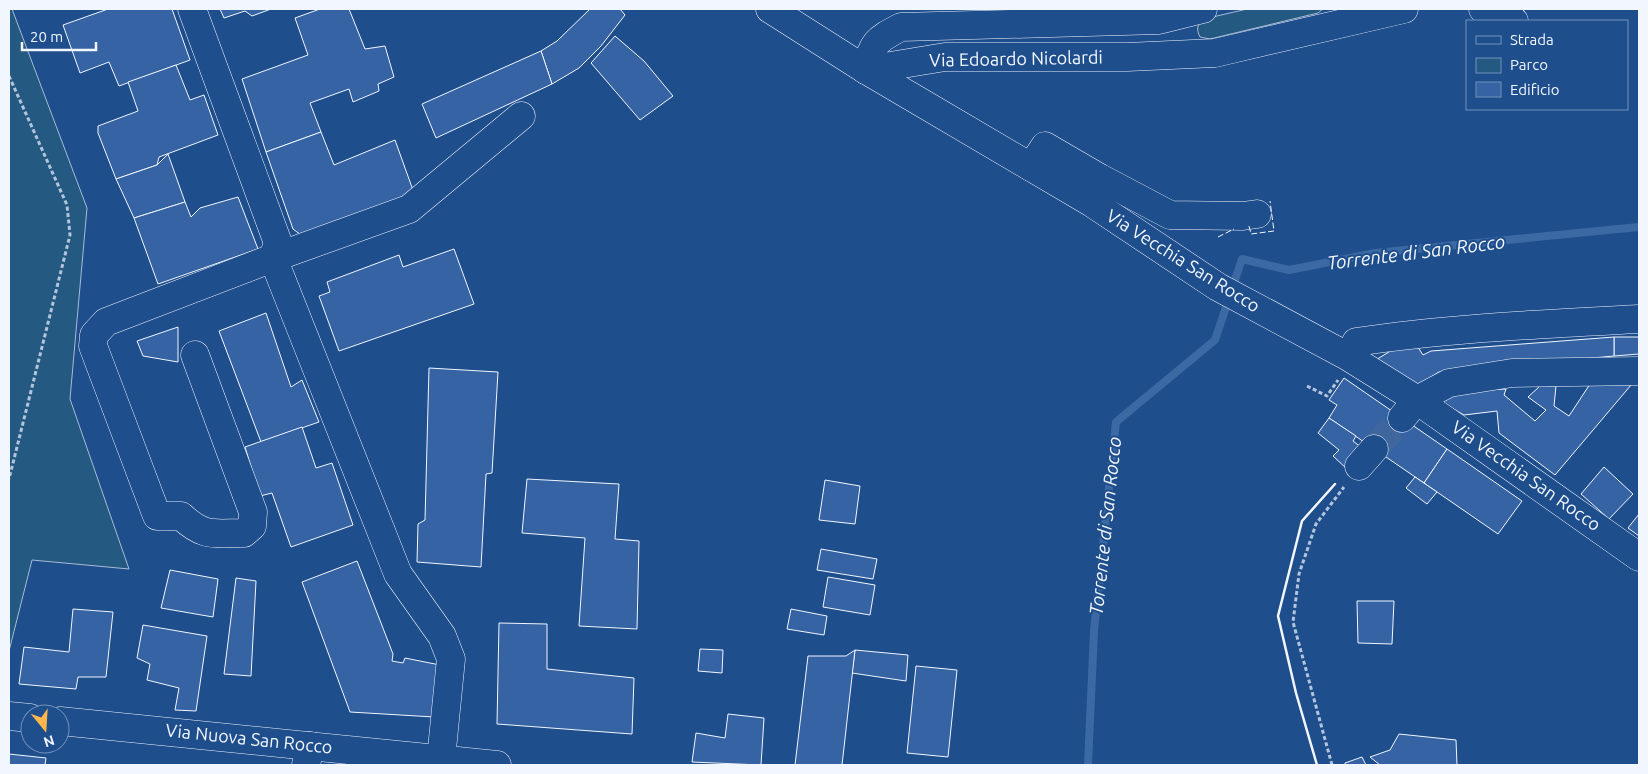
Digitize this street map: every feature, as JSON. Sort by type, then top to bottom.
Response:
[{"type":"street","points":[[192,9],[278,243],[273,258],[398,574],[442,636],[451,659],[441,760]]},
{"type":"street","name":"Via Vecchia San Rocco","points":[[770,9],[866,70],[1092,203],[1218,287],[1347,359],[1410,409],[1639,557]]},
{"type":"street","name":"Via Edoardo Nicolardi","points":[[1203,9],[1159,20],[901,27],[881,38],[874,45],[866,70],[945,57],[1127,57],[1216,53],[1364,13],[1404,9]]},
{"type":"street","points":[[1483,9],[1511,20]]},
{"type":"street","points":[[195,355],[253,512],[252,526],[244,533],[207,534],[193,527],[182,516],[157,516],[93,346],[94,335],[106,322],[273,258],[409,209],[521,116]]},
{"type":"street","points":[[1031,167],[1045,146],[1170,215],[1243,216],[1257,214]]},
{"type":"street","points":[[1347,359],[1388,337],[1512,326],[1639,320]]},
{"type":"street","points":[[1410,409],[1449,382],[1512,373],[1639,370]]},
{"type":"street","name":"Via Nuova San Rocco","points":[[70,722],[308,756],[441,760],[497,765]]},
{"type":"path","points":[[9,76],[67,205],[70,234],[9,479]]},
{"type":"path","points":[[1307,386],[1327,396],[1347,359]]},
{"type":"path","points":[[1332,765],[1293,622],[1299,574],[1316,524],[1367,458]]},
{"type":"green space","points":[[9,9],[12,9],[87,208],[70,399],[129,569],[32,560],[9,651]]},
{"type":"green space","points":[[1247,9],[1323,9],[1318,13],[1210,39],[1200,37],[1198,27],[1204,19]]},
{"type":"building","points":[[108,9],[172,9],[190,60],[119,86],[109,62],[80,73],[63,25]]},
{"type":"building","points":[[220,9],[271,9],[252,16],[245,11],[224,18]]},
{"type":"building","points":[[320,9],[349,9],[365,49],[385,46],[394,77],[378,84],[379,91],[353,102],[349,89],[310,103],[321,132],[266,152],[242,79],[308,55],[295,18]]},
{"type":"building","points":[[590,9],[620,9],[625,15],[601,46],[579,68],[552,84],[541,51],[557,41]]},
{"type":"building","points":[[615,36],[644,61],[673,96],[640,120],[591,63]]},
{"type":"building","points":[[541,51],[552,84],[436,138],[422,104]]},
{"type":"building","points":[[176,65],[190,100],[204,95],[218,135],[159,157],[157,165],[116,179],[98,133],[98,126],[138,111],[128,82]]},
{"type":"building","points":[[321,132],[334,165],[395,140],[414,193],[301,235],[293,229],[266,152]]},
{"type":"building","points":[[168,154],[185,202],[134,218],[116,179],[157,165]]},
{"type":"building","points":[[238,197],[258,249],[158,284],[134,218],[185,202],[191,217],[200,208]]},
{"type":"building","points":[[454,249],[474,304],[339,351],[319,296],[330,292],[327,282],[399,255],[403,267]]},
{"type":"building","points":[[266,313],[291,387],[302,380],[319,422],[261,442],[219,331]]},
{"type":"building","points":[[178,327],[178,362],[143,356],[137,341]]},
{"type":"building","points":[[1614,337],[1639,337],[1639,354],[1614,356]]},
{"type":"building","points":[[1614,337],[1614,356],[1439,372],[1410,390],[1369,364],[1412,338],[1423,355],[1431,351]]},
{"type":"building","points":[[429,368],[498,372],[492,473],[486,474],[481,567],[417,562],[418,524],[425,520]]},
{"type":"building","points":[[1344,378],[1447,449],[1424,483],[1329,418],[1337,405],[1329,400]]},
{"type":"building","points":[[1637,378],[1555,475],[1499,433],[1497,411],[1464,415],[1441,402],[1456,391],[1506,389],[1504,395],[1535,421],[1546,410],[1528,397],[1540,386],[1556,386],[1554,406],[1569,416],[1592,381]]},
{"type":"building","points":[[1329,418],[1356,436],[1353,441],[1366,451],[1347,469],[1333,456],[1339,450],[1318,433]]},
{"type":"building","points":[[302,427],[316,468],[332,463],[353,525],[291,547],[272,493],[260,496],[245,447]]},
{"type":"building","points":[[1447,449],[1522,501],[1498,534],[1424,483]]},
{"type":"building","points":[[1604,467],[1633,494],[1609,519],[1581,494]]},
{"type":"building","points":[[1415,477],[1437,492],[1427,504],[1406,488]]},
{"type":"building","points":[[527,479],[619,484],[615,539],[639,541],[637,629],[579,626],[585,538],[522,533]]},
{"type":"building","points":[[825,480],[860,486],[855,524],[819,520]]},
{"type":"building","points":[[1639,514],[1639,536],[1628,528]]},
{"type":"building","points":[[821,549],[877,559],[873,579],[817,570]]},
{"type":"building","points":[[357,561],[393,654],[392,661],[403,663],[405,658],[440,665],[434,717],[350,712],[302,582]]},
{"type":"building","points":[[170,570],[218,579],[213,617],[161,608]]},
{"type":"building","points":[[828,577],[875,585],[870,615],[823,607]]},
{"type":"building","points":[[236,578],[256,581],[251,676],[224,674]]},
{"type":"building","points":[[1357,601],[1394,601],[1392,644],[1358,643]]},
{"type":"building","points":[[73,609],[113,612],[106,677],[78,677],[76,689],[19,684],[24,647],[69,652]]},
{"type":"building","points":[[791,609],[827,616],[824,635],[787,629]]},
{"type":"building","points":[[499,623],[547,624],[547,669],[634,678],[632,734],[497,724]]},
{"type":"building","points":[[143,625],[207,636],[196,711],[175,710],[179,688],[147,680],[150,664],[137,658]]},
{"type":"building","points":[[700,649],[723,650],[722,673],[698,671]]},
{"type":"building","points":[[855,650],[908,655],[906,681],[852,673]]},
{"type":"building","points":[[855,650],[842,765],[795,765],[808,656],[846,656]]},
{"type":"building","points":[[916,666],[957,670],[948,757],[907,753]]},
{"type":"building","points":[[728,714],[764,718],[761,765],[692,762],[696,733],[725,738]]},
{"type":"building","points":[[1399,734],[1456,740],[1457,765],[1380,765],[1370,757],[1390,750]]},
{"type":"building","points":[[9,754],[46,758],[45,765],[9,765]]},
{"type":"building","points":[[1362,757],[1366,765],[1345,765],[1345,763]]},
{"type":"waterway","name":"Torrente di San Rocco","points":[[1088,765],[1094,631],[1116,422],[1215,340],[1242,259],[1289,270],[1375,253],[1639,227]]},
{"type":"tunnel","points":[[1374,449],[1402,418]]},
{"type":"fence","points":[[1249,226],[1251,234],[1274,231],[1270,201]]},
{"type":"fence","points":[[1218,237],[1234,229]]},
{"type":"wall","points":[[1317,765],[1296,693],[1278,616],[1302,521],[1335,484]]}]
